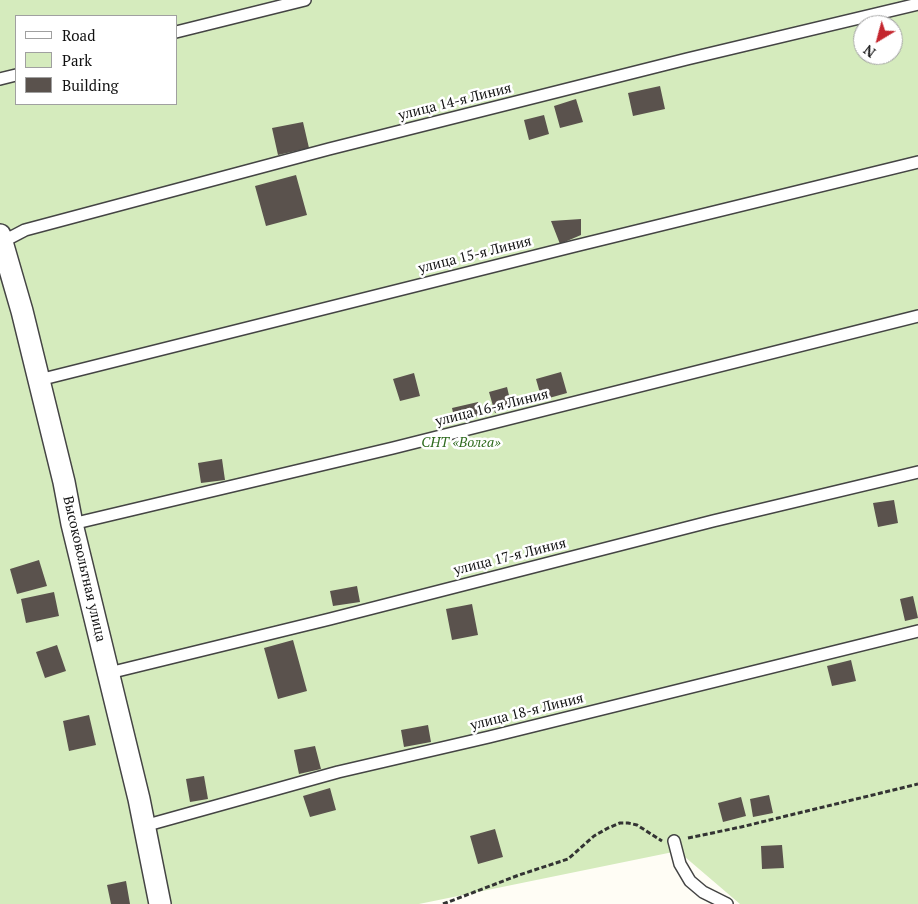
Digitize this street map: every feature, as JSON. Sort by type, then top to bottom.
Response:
[{"type":"street","name":"Высоковольтная улица","points":[[1,240],[39,380],[64,482],[72,524],[139,799],[160,904]]},
{"type":"lane","points":[[178,32],[305,0]]},
{"type":"lane","name":"улица 14-я Линия","points":[[1,240],[25,230],[329,149],[687,59],[918,4]]},
{"type":"lane","points":[[0,79],[15,75]]},
{"type":"lane","name":"улица 15-я Линия","points":[[39,380],[918,162]]},
{"type":"lane","name":"улица 16-я Линия","points":[[72,524],[393,448],[918,316]]},
{"type":"lane","name":"улица 17-я Линия","points":[[109,673],[918,472]]},
{"type":"lane","name":"улица 18-я Линия","points":[[144,826],[338,772],[489,737],[918,631]]},
{"type":"lane","points":[[674,841],[680,864],[690,881],[703,892],[727,904]]},
{"type":"green space","name":"СНТ «Волга»","points":[[0,0],[918,0],[918,904],[740,904],[678,851],[419,904],[0,904]]},
{"type":"building","points":[[660,86],[665,109],[633,116],[628,93]]},
{"type":"building","points":[[576,99],[583,122],[560,128],[554,106]]},
{"type":"building","points":[[544,115],[549,134],[529,140],[524,120]]},
{"type":"building","points":[[303,122],[309,148],[278,155],[272,128]]},
{"type":"building","points":[[296,175],[307,215],[266,226],[255,186]]},
{"type":"building","points":[[581,219],[581,235],[560,244],[551,221]]},
{"type":"building","points":[[561,372],[567,393],[542,400],[536,379]]},
{"type":"building","points":[[414,373],[420,396],[400,401],[393,379]]},
{"type":"building","points":[[507,387],[512,408],[495,413],[489,392]]},
{"type":"building","points":[[478,402],[481,415],[455,422],[452,408]]},
{"type":"building","points":[[222,459],[225,480],[201,483],[198,463]]},
{"type":"building","points":[[894,500],[898,523],[878,527],[873,503]]},
{"type":"building","points":[[39,560],[47,586],[17,594],[10,569]]},
{"type":"building","points":[[357,586],[360,602],[333,606],[330,591]]},
{"type":"building","points":[[54,592],[59,616],[26,623],[21,599]]},
{"type":"building","points":[[913,596],[918,618],[905,621],[900,599]]},
{"type":"building","points":[[472,604],[478,635],[452,640],[446,609]]},
{"type":"building","points":[[293,640],[307,691],[278,699],[264,648]]},
{"type":"building","points":[[57,645],[66,671],[45,678],[36,652]]},
{"type":"building","points":[[851,660],[856,681],[832,686],[827,666]]},
{"type":"building","points":[[89,715],[96,745],[69,751],[63,721]]},
{"type":"building","points":[[428,725],[431,742],[404,747],[401,730]]},
{"type":"building","points":[[315,746],[321,769],[299,774],[294,750]]},
{"type":"building","points":[[204,776],[208,799],[190,802],[186,779]]},
{"type":"building","points":[[330,788],[336,810],[310,817],[303,796]]},
{"type":"building","points":[[769,795],[773,813],[753,817],[750,799]]},
{"type":"building","points":[[741,797],[746,816],[723,822],[718,803]]},
{"type":"building","points":[[495,829],[503,857],[478,864],[470,836]]},
{"type":"building","points":[[782,845],[784,868],[762,869],[761,846]]},
{"type":"building","points":[[126,881],[130,904],[111,904],[107,885]]}]
